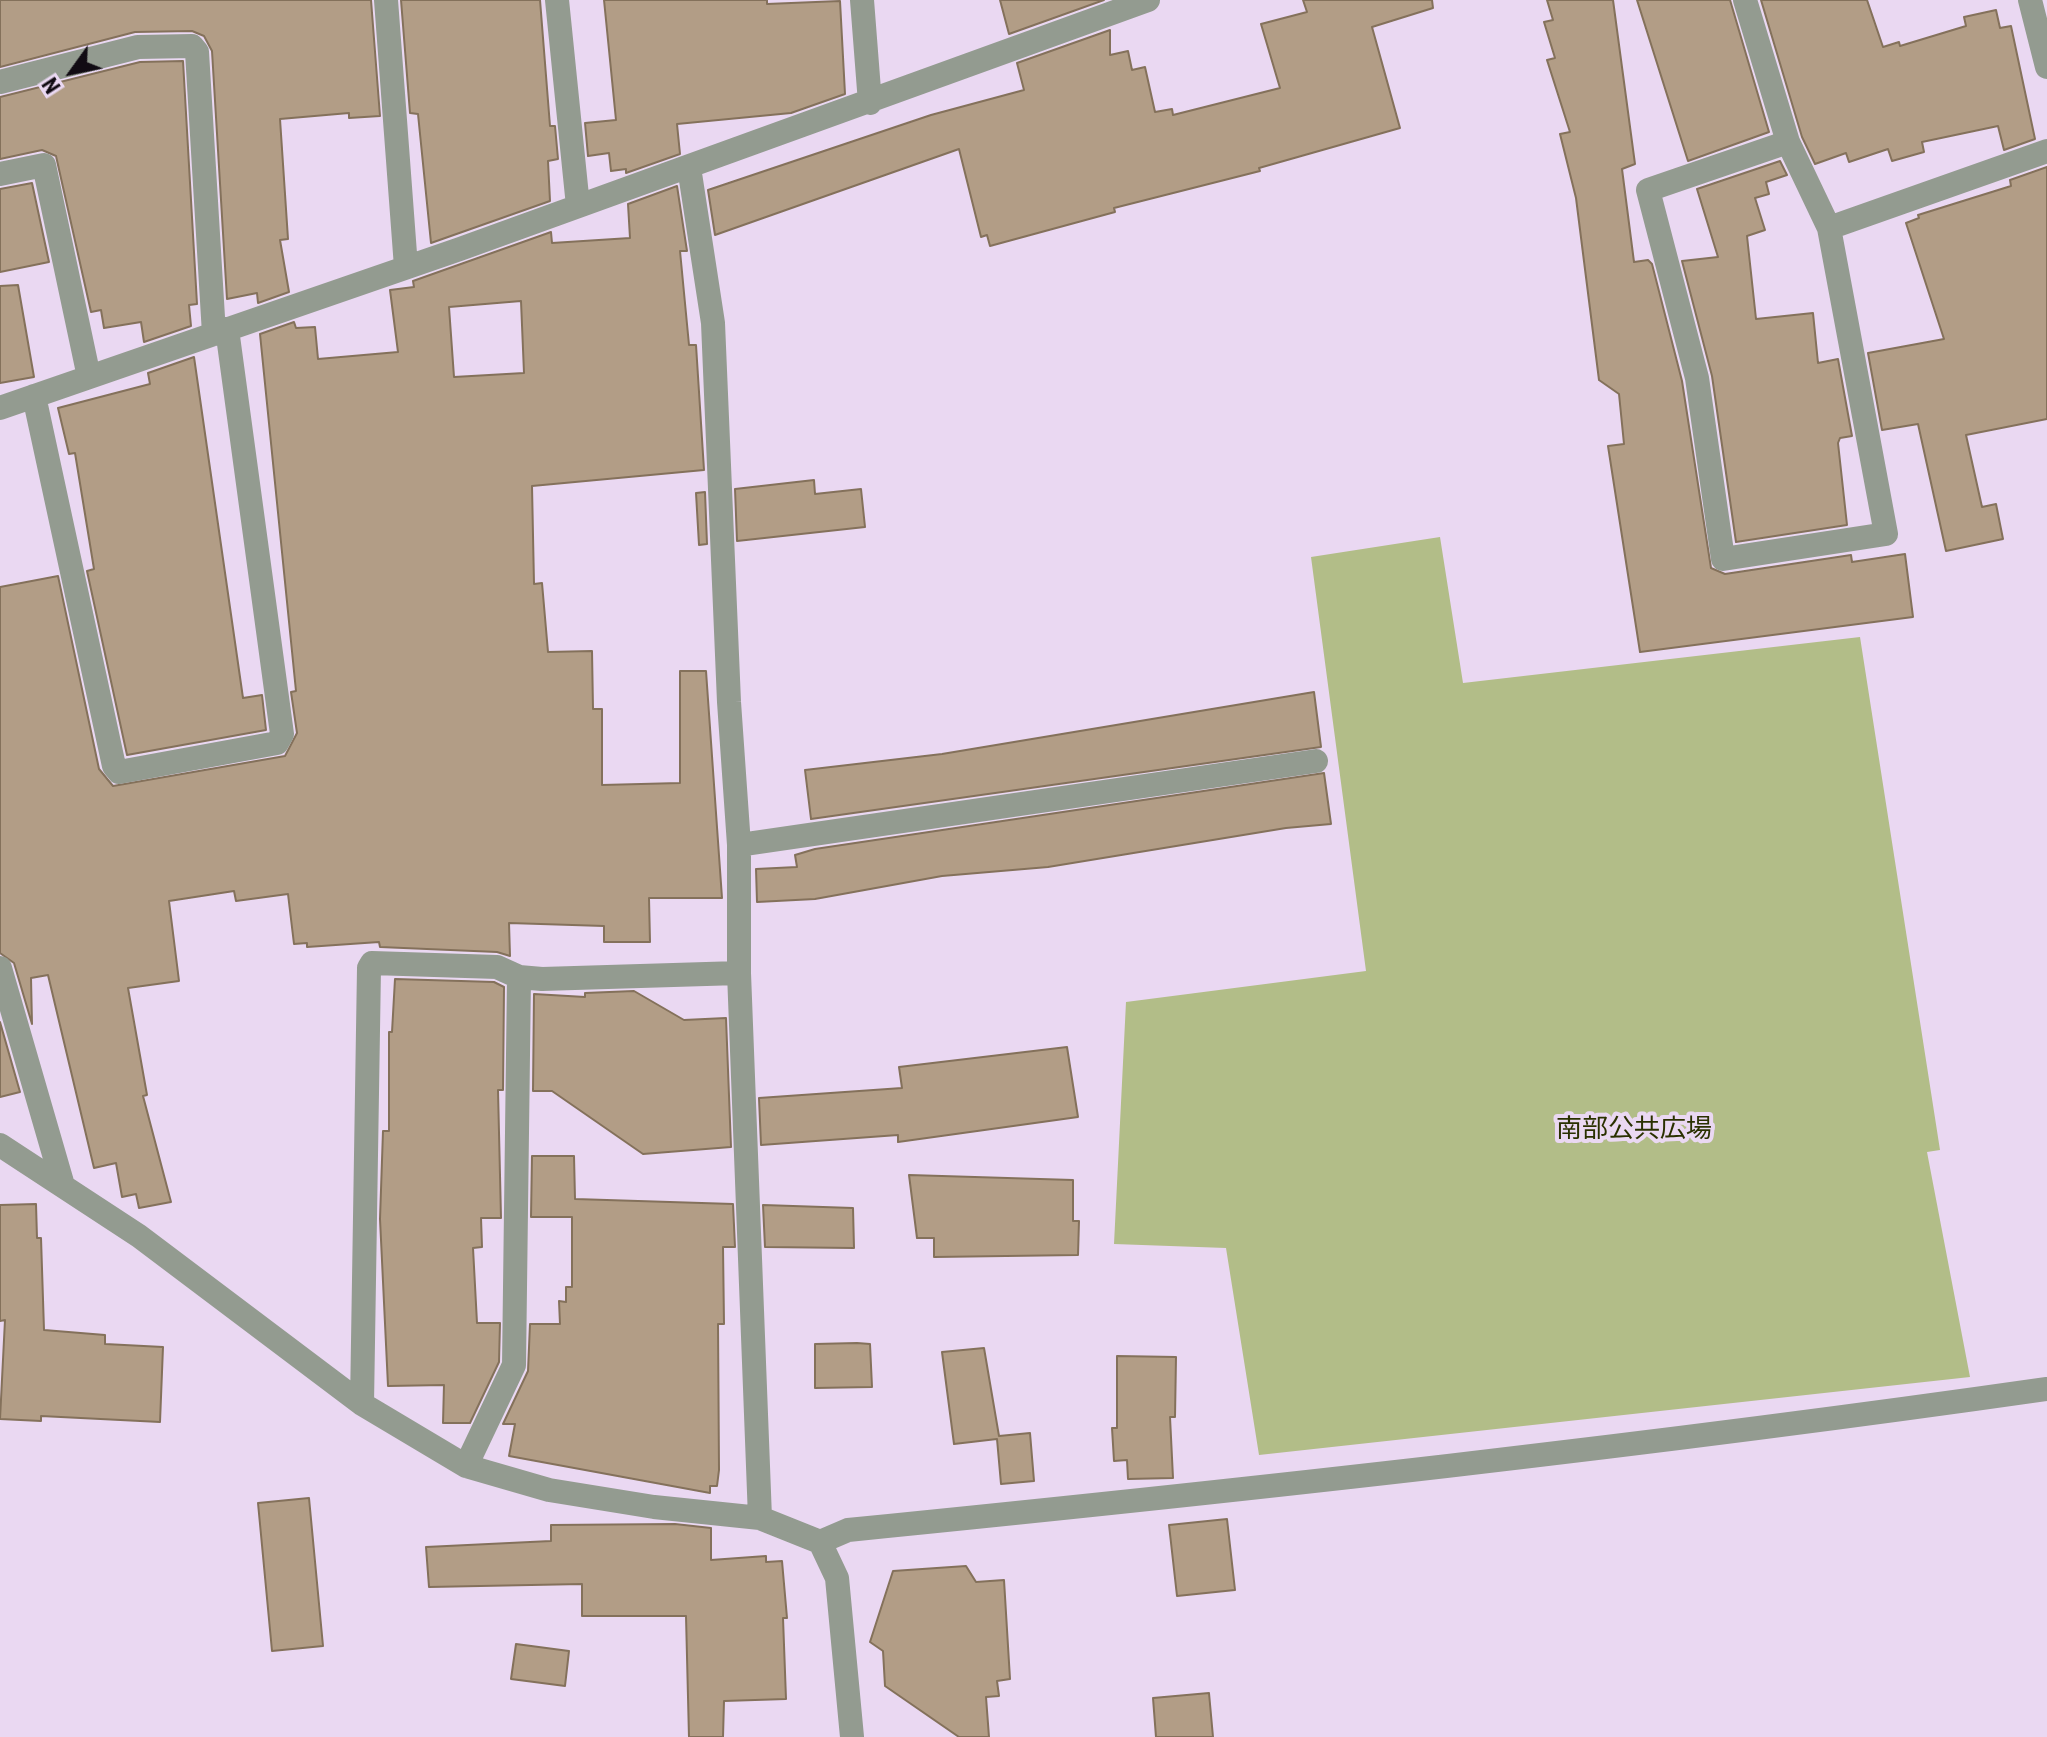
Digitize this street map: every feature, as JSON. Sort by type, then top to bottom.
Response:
[{"type":"street","points":[[386,0],[406,267]]},
{"type":"street","points":[[557,0],[578,206]]},
{"type":"street","points":[[862,0],[870,103]]},
{"type":"street","points":[[0,408],[870,103],[1146,0]]},
{"type":"street","points":[[1745,0],[1788,142],[1829,228],[1886,534],[1723,559],[1697,378],[1648,190],[1788,142]]},
{"type":"street","points":[[2030,0],[2047,67]]},
{"type":"street","points":[[0,82],[138,47],[192,46],[197,52],[220,331],[282,734],[277,743],[119,772],[114,766],[34,396]]},
{"type":"street","points":[[1829,228],[2047,151]]},
{"type":"street","points":[[0,174],[44,165],[89,377]]},
{"type":"street","points":[[689,167],[713,323],[729,702],[739,845],[739,973],[760,1518]]},
{"type":"street","points":[[739,845],[1316,761]]},
{"type":"street","points":[[362,1404],[369,968],[372,963],[497,967],[519,977],[645,978],[739,973]]},
{"type":"street","points":[[0,968],[62,1182]]},
{"type":"street","points":[[466,1466],[514,1365],[519,977]]},
{"type":"street","points":[[0,1145],[62,1182],[362,1404],[466,1466],[549,1490],[654,1507],[760,1518],[820,1542],[837,1578],[852,1737]]},
{"type":"street","points":[[820,1542],[848,1530],[1305,1484],[1820,1422],[2047,1389]]},
{"type":"green space","name":"南部公共広場","points":[[1440,537],[1463,683],[1860,637],[1940,1150],[1927,1152],[1970,1377],[1259,1455],[1226,1248],[1114,1244],[1126,1002],[1366,971],[1311,557]]},
{"type":"building","points":[[0,0],[371,0],[380,116],[349,118],[349,113],[280,119],[288,239],[280,240],[289,292],[258,303],[257,293],[227,299],[212,51],[204,36],[192,31],[135,32],[0,67]]},
{"type":"building","points":[[401,0],[540,0],[550,126],[555,126],[558,159],[548,161],[550,201],[431,243],[418,114],[410,113]]},
{"type":"building","points":[[604,0],[767,0],[767,4],[840,1],[845,94],[791,113],[677,124],[680,154],[626,173],[626,169],[611,171],[609,153],[588,156],[585,123],[616,120]]},
{"type":"building","points":[[1000,0],[1104,0],[1009,34]]},
{"type":"building","points":[[1303,0],[1432,0],[1433,8],[1372,27],[1400,128],[1259,168],[1260,171],[1114,208],[1115,212],[990,246],[987,235],[981,237],[959,149],[715,235],[708,190],[931,115],[1024,90],[1017,63],[1110,30],[1110,55],[1128,51],[1132,70],[1145,67],[1155,112],[1172,109],[1173,115],[1280,88],[1261,24],[1307,12]]},
{"type":"building","points":[[1547,0],[1613,0],[1635,164],[1622,169],[1634,262],[1648,260],[1652,264],[1682,381],[1711,568],[1725,574],[1851,555],[1852,562],[1905,554],[1913,617],[1640,652],[1608,446],[1624,444],[1619,394],[1599,380],[1576,198],[1560,134],[1570,132],[1547,60],[1555,58],[1544,22],[1553,20]]},
{"type":"building","points":[[1637,0],[1730,0],[1769,132],[1688,161]]},
{"type":"building","points":[[1761,0],[1867,0],[1883,47],[1899,42],[1900,46],[1966,26],[1964,17],[1996,10],[2000,28],[2011,26],[2035,139],[2004,150],[1998,126],[1922,142],[1924,152],[1892,161],[1888,149],[1849,162],[1846,153],[1815,164],[1802,137]]},
{"type":"building","points":[[183,61],[197,304],[189,305],[191,326],[144,342],[141,322],[104,328],[101,310],[91,312],[56,156],[42,150],[0,159],[0,97],[140,62]]},
{"type":"building","points":[[1780,161],[1787,175],[1766,182],[1769,194],[1755,198],[1765,230],[1747,236],[1756,319],[1813,313],[1818,363],[1838,359],[1852,436],[1840,438],[1838,443],[1847,525],[1736,542],[1712,376],[1682,261],[1718,257],[1697,189]]},
{"type":"building","points":[[2047,167],[2047,419],[1966,435],[1982,507],[1996,504],[2003,539],[1946,551],[1918,424],[1882,430],[1868,353],[1944,339],[1906,223],[1919,218],[1918,215],[2011,186],[2010,180]]},
{"type":"building","points":[[32,183],[49,262],[0,272],[0,189]]},
{"type":"building","points":[[677,186],[687,251],[680,251],[689,345],[696,345],[704,470],[532,486],[534,584],[542,583],[548,652],[592,651],[593,709],[602,709],[602,785],[680,783],[680,671],[706,671],[722,898],[649,898],[650,942],[604,942],[604,926],[509,923],[510,956],[497,952],[380,947],[379,942],[307,947],[307,943],[294,944],[288,894],[236,901],[234,891],[169,901],[179,981],[128,988],[147,1095],[143,1096],[171,1202],[139,1208],[136,1194],[122,1197],[116,1163],[94,1168],[48,975],[31,978],[32,1024],[14,963],[0,953],[0,587],[58,576],[99,769],[113,786],[285,756],[297,733],[291,692],[296,691],[260,334],[294,322],[296,328],[315,327],[318,359],[398,352],[390,290],[414,287],[413,281],[551,232],[552,243],[630,238],[628,204]],"holes":[[[521,301],[524,373],[454,377],[449,307]]]},
{"type":"building","points":[[18,285],[34,377],[0,383],[0,286]]},
{"type":"building","points":[[194,357],[243,698],[262,695],[266,730],[127,755],[87,571],[94,569],[75,453],[69,454],[58,408],[150,384],[148,373]]},
{"type":"building","points":[[814,480],[815,494],[861,489],[865,527],[737,541],[735,489]]},
{"type":"building","points":[[705,492],[707,544],[699,545],[696,493]]},
{"type":"building","points":[[1314,692],[1321,747],[811,819],[805,770],[942,754]]},
{"type":"building","points":[[1324,773],[1331,824],[1286,828],[1048,867],[942,876],[815,899],[757,902],[756,869],[797,867],[795,855],[815,849]]},
{"type":"building","points":[[395,979],[494,982],[504,987],[503,1090],[498,1090],[501,1218],[481,1218],[482,1247],[473,1248],[477,1323],[500,1323],[499,1362],[470,1423],[443,1423],[444,1385],[388,1386],[380,1219],[383,1131],[389,1131],[389,1032],[392,1032]]},
{"type":"building","points":[[634,991],[684,1020],[726,1018],[731,1147],[643,1154],[552,1091],[533,1091],[534,994],[585,997],[585,993]]},
{"type":"building","points":[[0,1022],[20,1092],[0,1097]]},
{"type":"building","points":[[1067,1047],[1078,1117],[898,1142],[898,1135],[761,1145],[759,1098],[902,1088],[899,1067]]},
{"type":"building","points":[[532,1156],[574,1156],[575,1199],[733,1204],[735,1247],[723,1247],[724,1324],[718,1324],[719,1470],[717,1486],[710,1486],[710,1493],[509,1456],[515,1424],[503,1424],[528,1371],[530,1324],[560,1324],[559,1301],[566,1302],[566,1287],[572,1287],[572,1217],[531,1217]]},
{"type":"building","points":[[909,1175],[1073,1180],[1073,1221],[1079,1221],[1078,1255],[934,1257],[934,1238],[917,1238]]},
{"type":"building","points":[[36,1204],[37,1238],[41,1238],[44,1330],[105,1335],[105,1344],[163,1347],[160,1422],[41,1416],[41,1421],[0,1419],[5,1320],[0,1321],[0,1205]]},
{"type":"building","points":[[763,1205],[853,1208],[854,1248],[765,1247]]},
{"type":"building","points":[[815,1344],[870,1344],[872,1387],[815,1388]]},
{"type":"building","points":[[984,1348],[999,1436],[1030,1433],[1034,1481],[1001,1484],[997,1439],[954,1444],[942,1352]]},
{"type":"building","points":[[1117,1356],[1176,1357],[1175,1417],[1170,1417],[1173,1478],[1128,1479],[1127,1460],[1114,1461],[1112,1428],[1117,1428]]},
{"type":"building","points":[[309,1498],[323,1646],[272,1651],[258,1503]]},
{"type":"building","points":[[1227,1519],[1235,1590],[1177,1596],[1169,1525]]},
{"type":"building","points":[[675,1524],[711,1528],[711,1560],[766,1556],[766,1562],[782,1561],[787,1618],[783,1618],[786,1699],[724,1701],[723,1737],[689,1737],[686,1616],[582,1616],[582,1584],[429,1587],[426,1547],[551,1541],[551,1525]]},
{"type":"building","points":[[966,1566],[976,1582],[1004,1580],[1010,1679],[997,1681],[999,1696],[986,1697],[989,1737],[959,1737],[885,1686],[883,1651],[870,1642],[893,1571]]},
{"type":"building","points":[[516,1644],[569,1651],[565,1686],[511,1679]]},
{"type":"building","points":[[1209,1693],[1213,1737],[1156,1737],[1153,1698]]}]
